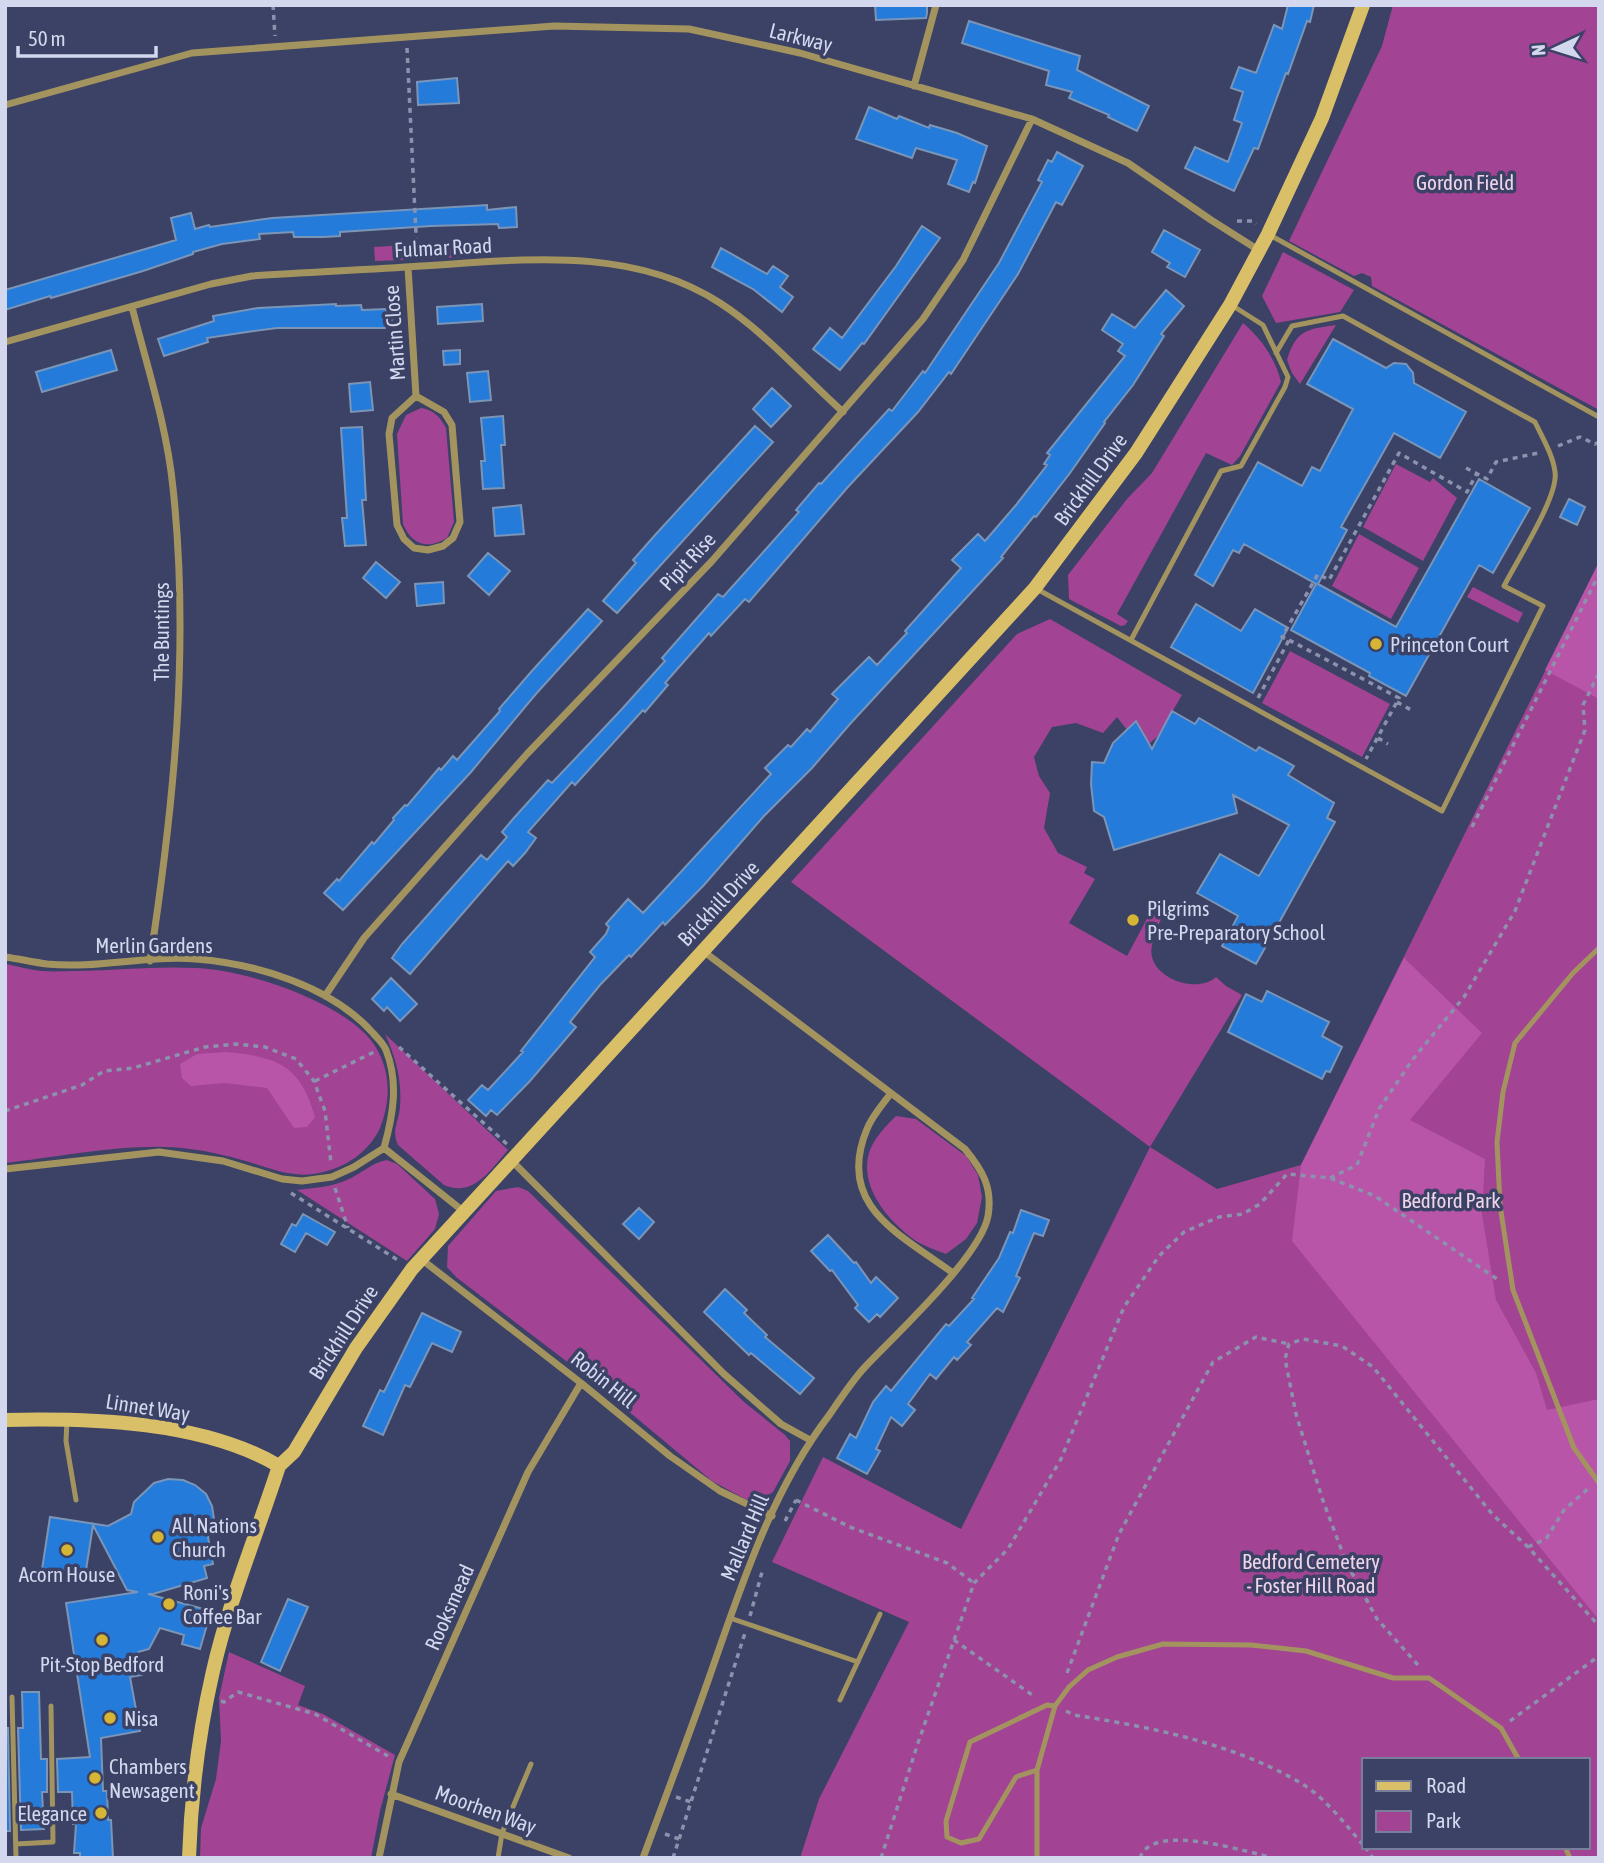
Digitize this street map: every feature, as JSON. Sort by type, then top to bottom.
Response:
[{"type":"street","points":[[914,86],[936,5]]},
{"type":"street","name":"Brickhill Drive","points":[[189,1858],[194,1791],[213,1671],[235,1595],[279,1466],[294,1452],[356,1348],[417,1264],[1035,588],[1136,453],[1230,305],[1260,251],[1322,118],[1363,5]]},
{"type":"street","name":"Larkway","points":[[5,105],[192,53],[554,26],[689,29],[800,53],[1032,119],[1128,163],[1260,251]]},
{"type":"street","name":"Pipit Rise","points":[[326,996],[373,928],[527,754],[712,561],[923,318],[963,260],[1032,119]]},
{"type":"street","name":"Fulmar Road","points":[[5,342],[211,284],[252,276],[553,259],[612,262],[689,287],[719,303],[752,328],[843,412]]},
{"type":"street","name":"Martin Close","points":[[408,267],[416,396]]},
{"type":"street","name":"The Buntings","points":[[132,307],[157,402],[173,486],[180,594],[180,665],[172,791],[150,961]]},
{"type":"street","name":"Martin Close","points":[[416,396],[444,412],[452,425],[460,522],[453,538],[443,547],[428,550],[414,548],[404,539],[397,525],[389,434],[392,418],[416,396]]},
{"type":"street","name":"Mallard Hill","points":[[643,1858],[752,1556],[782,1492],[810,1440],[862,1370],[953,1273],[979,1240],[988,1217],[989,1194],[982,1169],[965,1149],[703,951]]},
{"type":"street","name":"Merlin Gardens","points":[[5,957],[49,964],[193,959],[236,965],[288,979],[326,996],[360,1019],[385,1047],[394,1077],[393,1117],[384,1148]]},
{"type":"street","points":[[891,1093],[868,1126],[857,1159],[859,1185],[870,1208],[953,1273]]},
{"type":"street","points":[[5,1169],[159,1152],[222,1161],[282,1179],[302,1181],[332,1177],[384,1148],[463,1211]]},
{"type":"street","points":[[514,1157],[724,1374],[781,1424],[810,1440]]},
{"type":"street","name":"Robin Hill","points":[[417,1264],[581,1383],[670,1456],[720,1491],[772,1516]]},
{"type":"street","name":"Rooksmead","points":[[379,1858],[399,1762],[528,1472],[581,1383]]},
{"type":"street","name":"Linnet Way","points":[[5,1420],[67,1418],[138,1424],[254,1451],[279,1466]]},
{"type":"street","name":"Moorhen Way","points":[[391,1794],[569,1858]]},
{"type":"lane","points":[[1268,234],[1599,417]]},
{"type":"lane","points":[[1131,640],[1221,471],[1241,466],[1288,377],[1263,325],[1230,305]]},
{"type":"lane","points":[[1035,588],[1442,811],[1543,607],[1504,586],[1554,492],[1556,473],[1535,422],[1343,316],[1292,326],[1276,353]]},
{"type":"lane","points":[[1598,1482],[1574,1448],[1513,1290],[1500,1205],[1497,1142],[1503,1092],[1515,1043],[1573,973],[1599,948]]},
{"type":"lane","points":[[67,1418],[66,1441],[76,1500]]},
{"type":"lane","points":[[840,1700],[880,1614]]},
{"type":"lane","points":[[730,1618],[858,1662]]},
{"type":"lane","points":[[1037,1858],[1037,1770],[1055,1706],[1069,1687],[1088,1670],[1117,1657],[1163,1644],[1251,1645],[1306,1651],[1393,1678],[1429,1678],[1502,1728],[1518,1758]]},
{"type":"lane","points":[[12,1697],[16,1858]]},
{"type":"lane","points":[[1037,1770],[1016,1777],[979,1839],[961,1843],[947,1837],[946,1821],[970,1742],[1046,1705],[1055,1706]]},
{"type":"lane","points":[[16,1843],[53,1842],[51,1706]]},
{"type":"lane","points":[[498,1858],[502,1833],[531,1765]]},
{"type":"path","points":[[274,5],[275,45]]},
{"type":"path","points":[[406,35],[418,267]]},
{"type":"path","points":[[1466,468],[1487,479],[1496,461],[1548,451],[1580,437],[1595,444],[1599,442]]},
{"type":"path","points":[[1366,771],[1365,762],[1399,698],[1282,637],[1318,574],[1328,580],[1398,453],[1467,492],[1477,473]]},
{"type":"path","points":[[1472,827],[1599,574]]},
{"type":"path","points":[[1253,707],[1289,640]]},
{"type":"path","points":[[1329,1178],[1357,1165],[1379,1109],[1413,1059],[1464,997],[1515,911],[1585,730],[1583,705],[1599,673]]},
{"type":"path","points":[[1397,702],[1413,711]]},
{"type":"path","points":[[1378,738],[1388,744]]},
{"type":"path","points":[[314,1081],[394,1042],[514,1157]]},
{"type":"path","points":[[5,1111],[82,1086],[104,1072],[134,1068],[205,1047],[265,1047],[296,1059],[314,1081],[325,1111],[332,1177],[348,1228]]},
{"type":"path","points":[[881,1858],[918,1743],[975,1583],[1008,1549],[1061,1459],[1124,1307],[1159,1256],[1184,1232],[1219,1217],[1243,1214],[1260,1204],[1287,1174],[1329,1178],[1375,1196],[1513,1290]]},
{"type":"path","points":[[289,1192],[348,1228],[417,1264]]},
{"type":"path","points":[[1362,1844],[1333,1811],[1301,1783],[1256,1762],[1181,1735],[1074,1715],[1055,1706],[1119,1534],[1213,1362],[1256,1337],[1289,1344],[1303,1339],[1342,1346],[1373,1367],[1493,1515],[1528,1547],[1599,1626]]},
{"type":"path","points":[[1289,1344],[1285,1359],[1296,1414],[1322,1498],[1346,1562],[1377,1619],[1429,1678]]},
{"type":"path","points":[[1528,1547],[1546,1539],[1564,1510],[1598,1482]]},
{"type":"path","points":[[782,1492],[850,1527],[947,1563],[975,1583]]},
{"type":"path","points":[[784,1522],[796,1500]]},
{"type":"path","points":[[673,1858],[764,1566]]},
{"type":"path","points":[[954,1640],[1046,1705]]},
{"type":"path","points":[[1502,1728],[1599,1656]]},
{"type":"path","points":[[209,1699],[224,1702],[239,1692],[315,1714],[399,1762]]},
{"type":"path","points":[[1140,1858],[1142,1852],[1156,1841],[1173,1839],[1274,1858]]},
{"type":"green space","name":"Gordon Field","points":[[1393,5],[1599,5],[1599,410],[1372,286],[1371,277],[1362,273],[1354,276],[1289,241],[1382,46]]},
{"type":"green space","points":[[461,242],[462,257],[427,259],[426,243]]},
{"type":"green space","points":[[406,245],[407,260],[375,261],[374,247]]},
{"type":"green space","points":[[1283,252],[1354,290],[1340,312],[1276,323],[1262,296]]},
{"type":"green space","points":[[1243,323],[1267,350],[1281,382],[1240,456],[1232,465],[1206,453],[1117,614],[1128,621],[1121,626],[1069,599],[1068,575],[1127,499],[1152,473]]},
{"type":"green space","points":[[1336,325],[1300,384],[1287,360],[1294,342],[1310,330]]},
{"type":"green space","points":[[421,408],[430,410],[446,428],[454,522],[447,538],[433,544],[416,541],[403,524],[397,434],[406,415]]},
{"type":"green space","points":[[1396,464],[1430,482],[1433,478],[1457,498],[1423,561],[1363,527]]},
{"type":"green space","points":[[1359,534],[1419,568],[1391,619],[1332,586]]},
{"type":"green space","points":[[1599,562],[1599,1858],[800,1858],[819,1799],[909,1622],[772,1562],[823,1457],[961,1529],[1150,1147],[1217,1189],[1301,1165]]},
{"type":"green space","points":[[1599,562],[1599,699],[1545,670]]},
{"type":"green space","points":[[1473,587],[1523,613],[1518,623],[1467,597]]},
{"type":"green space","points":[[1050,619],[1182,695],[1158,736],[1149,744],[1135,722],[1127,730],[1117,717],[1103,733],[1076,723],[1052,727],[1034,757],[1039,776],[1050,793],[1044,828],[1058,853],[1087,867],[1084,873],[1095,879],[1069,923],[1127,956],[1150,913],[1161,919],[1151,952],[1162,973],[1190,984],[1209,982],[1216,977],[1242,995],[1150,1147],[791,882],[1017,634]]},
{"type":"green space","points":[[1290,651],[1390,704],[1362,757],[1262,703]]},
{"type":"green space","name":"Bedford Park","points":[[1404,958],[1482,1033],[1410,1120],[1485,1159],[1482,1214],[1496,1300],[1536,1373],[1547,1410],[1599,1399],[1599,1620],[1292,1241],[1301,1165]]},
{"type":"green space","points":[[5,964],[51,971],[195,968],[240,975],[294,991],[343,1016],[362,1030],[375,1046],[384,1066],[388,1086],[380,1128],[355,1158],[329,1171],[309,1174],[280,1171],[209,1152],[169,1147],[123,1148],[5,1163]]},
{"type":"green space","points":[[385,1034],[508,1150],[481,1180],[473,1185],[455,1188],[444,1185],[398,1145],[395,1135],[400,1107],[399,1078]]},
{"type":"green space","points":[[226,1052],[273,1061],[294,1074],[309,1099],[315,1117],[307,1127],[294,1128],[267,1088],[225,1083],[191,1086],[182,1078],[180,1064],[197,1054]]},
{"type":"green space","points":[[896,1116],[916,1119],[966,1156],[978,1175],[982,1197],[977,1223],[966,1239],[946,1254],[919,1243],[906,1233],[886,1213],[872,1190],[867,1163],[870,1150],[878,1136]]},
{"type":"green space","points":[[387,1160],[397,1164],[435,1199],[439,1214],[435,1229],[407,1261],[297,1190],[341,1182]]},
{"type":"green space","points":[[518,1187],[528,1191],[744,1402],[785,1435],[790,1441],[790,1461],[773,1492],[766,1497],[747,1500],[712,1481],[591,1380],[456,1277],[447,1267],[448,1246],[496,1191]]},
{"type":"green space","points":[[229,1652],[305,1686],[298,1705],[323,1714],[395,1755],[371,1858],[200,1858],[201,1828],[216,1779],[221,1741],[219,1698]]},
{"type":"building","points":[[875,5],[927,5],[926,18],[876,20]]},
{"type":"building","points":[[1288,5],[1314,5],[1310,22],[1307,21],[1258,149],[1254,148],[1234,191],[1185,168],[1195,147],[1228,162],[1242,123],[1234,120],[1243,92],[1231,88],[1239,67],[1256,73],[1274,25],[1282,29]]},
{"type":"building","points":[[969,21],[1080,56],[1077,70],[1149,106],[1137,131],[1108,117],[1109,115],[1069,98],[1072,92],[1046,85],[1049,71],[962,43]]},
{"type":"building","points":[[457,78],[459,103],[418,105],[417,82]]},
{"type":"building","points":[[869,107],[897,119],[899,116],[929,128],[930,125],[957,133],[987,146],[975,183],[973,182],[969,192],[948,184],[957,160],[916,148],[912,158],[856,139]]},
{"type":"building","points":[[1057,152],[1083,166],[1062,205],[1056,202],[1018,274],[951,374],[949,372],[918,412],[847,488],[749,602],[745,599],[711,636],[709,633],[665,683],[668,685],[645,712],[643,710],[575,785],[572,782],[528,832],[536,838],[525,853],[513,866],[508,861],[410,974],[392,958],[402,944],[481,855],[487,860],[507,837],[502,832],[548,780],[552,783],[621,710],[665,661],[662,658],[718,594],[723,597],[799,512],[796,510],[819,483],[821,484],[889,409],[892,411],[923,371],[925,373],[999,263],[1042,182],[1038,180],[1048,160],[1052,162]]},
{"type":"building","points":[[487,205],[487,210],[516,207],[517,227],[499,228],[498,224],[431,226],[340,232],[340,236],[323,237],[294,237],[293,232],[259,234],[260,239],[222,244],[193,252],[143,271],[5,310],[5,290],[176,240],[171,218],[191,213],[195,229],[272,218]]},
{"type":"building","points":[[922,226],[940,238],[864,344],[862,343],[840,370],[813,349],[830,328],[842,338]]},
{"type":"building","points":[[1164,230],[1200,250],[1185,277],[1167,267],[1170,263],[1152,252]]},
{"type":"building","points":[[721,248],[767,274],[773,266],[788,276],[780,287],[793,297],[782,312],[753,289],[712,267]]},
{"type":"building","points":[[1166,290],[1184,306],[1161,334],[1164,336],[1133,385],[1070,473],[1001,557],[1003,558],[812,768],[764,816],[704,885],[600,985],[570,1022],[576,1027],[530,1081],[497,1115],[491,1110],[486,1116],[468,1100],[482,1085],[488,1090],[523,1052],[521,1051],[595,957],[590,952],[606,934],[609,927],[606,924],[628,899],[643,913],[771,774],[765,768],[788,745],[791,747],[807,729],[810,732],[838,699],[832,694],[869,657],[877,665],[907,633],[905,631],[961,568],[952,560],[978,534],[985,541],[1016,505],[1047,465],[1044,464],[1050,455],[1047,453],[1125,356],[1118,351],[1123,344],[1102,330],[1112,314],[1135,328]]},
{"type":"building","points":[[482,304],[483,321],[438,324],[437,307]]},
{"type":"building","points":[[361,305],[362,310],[386,309],[386,312],[399,312],[385,328],[277,328],[207,338],[208,342],[164,356],[158,339],[214,321],[213,316],[258,308]]},
{"type":"building","points":[[1333,339],[1386,368],[1394,363],[1406,364],[1413,373],[1414,383],[1466,412],[1440,458],[1394,433],[1341,527],[1347,530],[1318,584],[1396,627],[1479,479],[1530,508],[1493,573],[1479,565],[1406,696],[1291,630],[1316,584],[1244,544],[1239,553],[1233,550],[1213,586],[1195,575],[1258,462],[1302,486],[1312,467],[1320,471],[1353,409],[1307,384]]},
{"type":"building","points":[[111,350],[117,370],[42,392],[36,372]]},
{"type":"building","points":[[460,350],[460,364],[444,365],[443,351]]},
{"type":"building","points":[[488,371],[491,400],[470,402],[467,373]]},
{"type":"building","points":[[370,382],[373,410],[351,412],[349,384]]},
{"type":"building","points":[[772,388],[791,406],[771,427],[753,409]]},
{"type":"building","points":[[503,416],[505,445],[501,445],[504,488],[483,489],[481,461],[485,461],[481,418]]},
{"type":"building","points":[[755,426],[773,442],[617,613],[603,601],[636,563],[633,560]]},
{"type":"building","points":[[362,427],[366,500],[362,500],[366,545],[345,546],[342,518],[347,518],[341,428]]},
{"type":"building","points":[[1569,499],[1585,507],[1577,525],[1560,517]]},
{"type":"building","points":[[521,505],[524,534],[495,536],[493,508]]},
{"type":"building","points":[[488,553],[510,571],[489,595],[468,576]]},
{"type":"building","points":[[376,562],[400,582],[386,598],[363,578]]},
{"type":"building","points":[[443,582],[444,603],[417,606],[415,584]]},
{"type":"building","points":[[1196,604],[1241,631],[1255,609],[1288,628],[1253,693],[1171,647]]},
{"type":"building","points":[[588,609],[602,621],[535,695],[471,772],[343,910],[324,893],[337,879],[339,881],[372,842],[374,844],[393,818],[407,806],[439,768],[441,770],[453,756],[457,760]]},
{"type":"building","points":[[1172,711],[1195,724],[1199,718],[1256,751],[1259,747],[1294,766],[1288,775],[1334,803],[1327,818],[1335,822],[1256,964],[1222,946],[1238,916],[1197,893],[1220,854],[1259,876],[1289,825],[1233,795],[1237,813],[1114,850],[1104,817],[1094,811],[1092,762],[1104,763],[1113,743],[1136,721],[1152,749]]},
{"type":"building","points":[[391,978],[417,1004],[400,1021],[387,1007],[384,1011],[372,999]]},
{"type":"building","points":[[1267,991],[1329,1022],[1322,1036],[1342,1047],[1330,1072],[1326,1071],[1322,1079],[1228,1032],[1246,994],[1262,1002]]},
{"type":"building","points":[[639,1208],[654,1222],[639,1239],[623,1224]]},
{"type":"building","points":[[1021,1210],[1049,1220],[1043,1236],[1034,1233],[1016,1276],[1020,1278],[1003,1312],[997,1308],[967,1342],[971,1345],[957,1360],[954,1357],[936,1379],[930,1374],[908,1404],[915,1410],[902,1426],[891,1417],[876,1449],[880,1451],[867,1474],[837,1458],[850,1434],[856,1438],[873,1402],[886,1386],[891,1391],[946,1324],[949,1326],[974,1299],[972,1298],[999,1258],[1010,1232],[1013,1233]]},
{"type":"building","points":[[303,1214],[335,1232],[327,1245],[306,1233],[295,1252],[281,1244],[292,1224],[296,1226]]},
{"type":"building","points":[[828,1235],[854,1263],[856,1262],[871,1283],[876,1277],[898,1298],[880,1317],[877,1314],[869,1322],[855,1308],[858,1305],[832,1270],[811,1251]]},
{"type":"building","points":[[725,1289],[747,1310],[744,1313],[767,1335],[765,1337],[814,1378],[800,1394],[751,1353],[749,1355],[704,1312]]},
{"type":"building","points":[[422,1313],[461,1332],[452,1352],[432,1343],[410,1387],[405,1385],[383,1435],[363,1426],[380,1390],[384,1392]]},
{"type":"building","points":[[168,1479],[183,1480],[206,1494],[214,1519],[208,1537],[213,1564],[204,1566],[207,1578],[148,1594],[211,1611],[200,1649],[182,1644],[184,1635],[160,1628],[149,1649],[138,1652],[142,1675],[130,1677],[140,1731],[101,1738],[103,1791],[107,1791],[113,1858],[80,1858],[80,1853],[74,1853],[76,1824],[73,1824],[72,1792],[58,1792],[57,1759],[90,1757],[66,1603],[138,1592],[127,1590],[93,1525],[84,1583],[41,1576],[50,1517],[108,1526],[131,1514],[134,1502],[154,1483]]},
{"type":"building","points":[[288,1599],[308,1607],[280,1671],[261,1662]]},
{"type":"building","points":[[22,1692],[39,1692],[41,1759],[47,1759],[47,1792],[42,1792],[44,1829],[21,1830],[18,1728],[23,1728]]},
{"type":"building","points":[[5,1728],[8,1728],[10,1831],[5,1831]]},
{"type":"place","name":"Princeton Court","points":[[1376,644]]},
{"type":"place","name":"Pilgrims Pre-Preparatory School","points":[[1133,920]]},
{"type":"place","name":"All Nations Church","points":[[158,1537]]},
{"type":"place","name":"Acorn House","points":[[67,1550]]},
{"type":"place","name":"Roni's Coffee Bar","points":[[169,1604]]},
{"type":"place","name":"Pit-Stop Bedford","points":[[102,1640]]},
{"type":"place","name":"Nisa","points":[[110,1718]]},
{"type":"place","name":"Chambers Newsagent","points":[[95,1778]]},
{"type":"place","name":"Elegance","points":[[101,1813]]},
{"type":"park label","name":"Bedford Cemetery - Foster Hill Road","points":[[1311,1573]]}]
